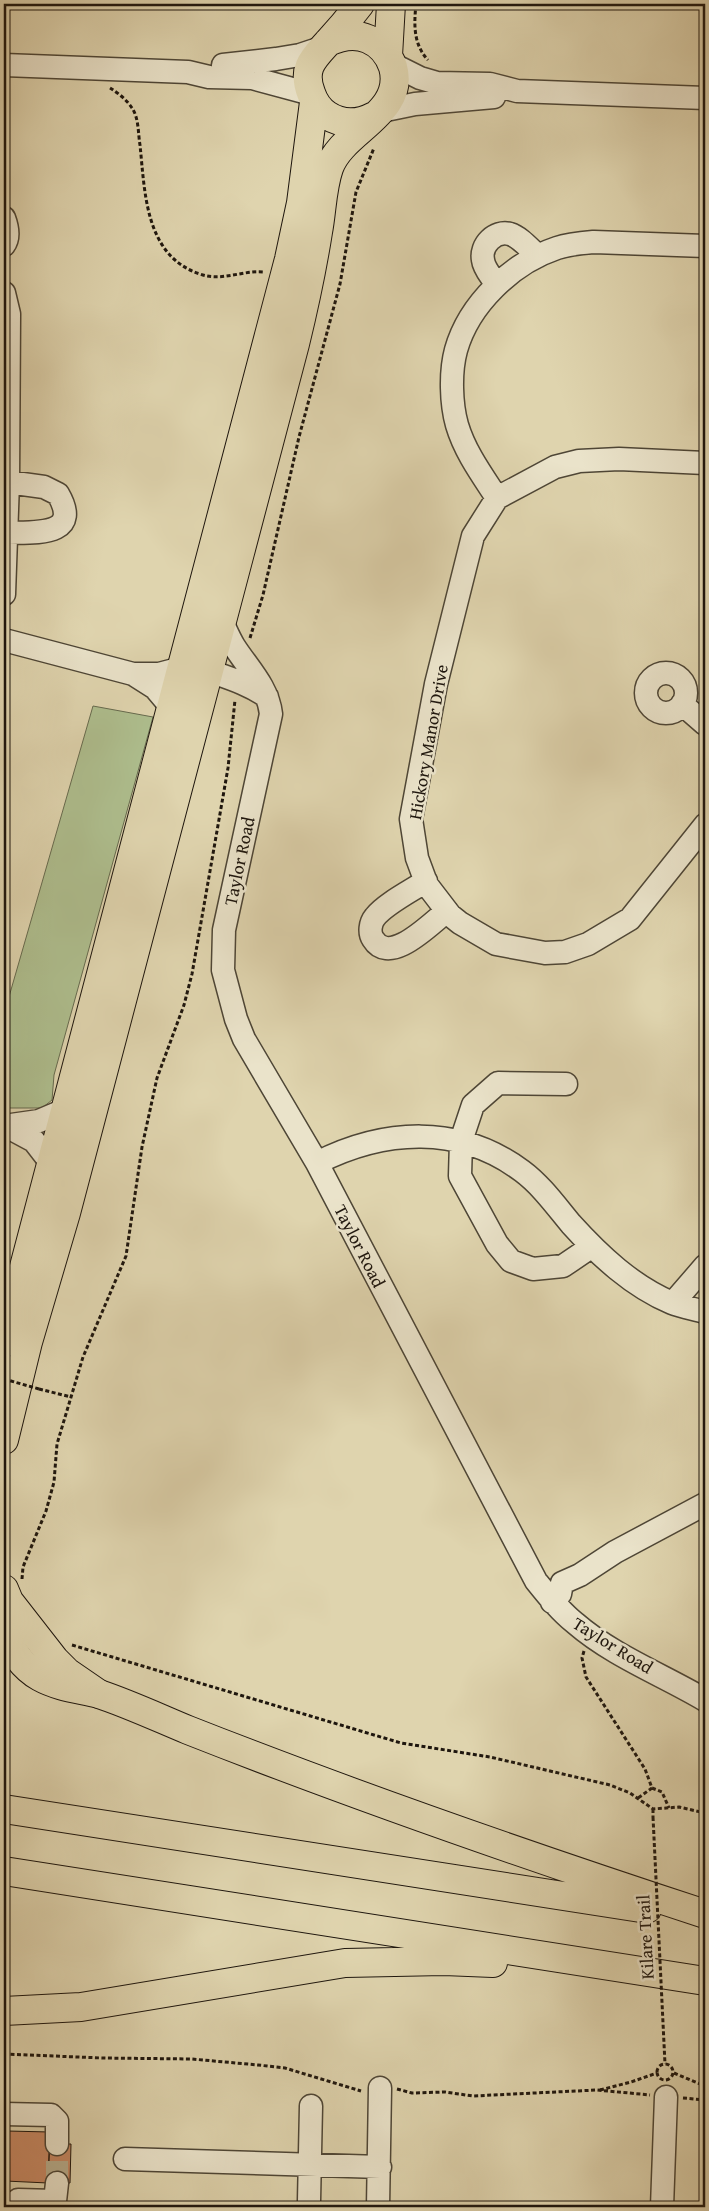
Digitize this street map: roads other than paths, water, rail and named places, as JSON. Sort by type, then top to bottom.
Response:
[{"type":"main road","points":[[360,4],[311,62],[308,87],[313,98],[326,115],[342,122],[359,122],[378,113]]},
{"type":"main road","points":[[4,1440],[28,1342],[61,1231],[295,344],[308,287],[330,166],[335,156],[387,104],[394,89],[394,72],[390,60],[392,4]]},
{"type":"main road","points":[[324,45],[344,36],[361,37],[376,44],[390,60]]},
{"type":"main road","points":[[4,1343],[289,259],[301,204],[313,98]]},
{"type":"main road","points":[[192,630],[199,654],[209,671]]},
{"type":"main road","points":[[4,1589],[9,1600],[55,1660],[67,1672],[100,1695]]},
{"type":"main road","points":[[4,1634],[12,1651],[26,1667],[58,1684],[100,1695],[474,1837],[705,1914]]},
{"type":"main road","points":[[4,1809],[705,1918]]},
{"type":"main road","points":[[4,1871],[705,1981]]},
{"type":"main road","points":[[4,2011],[82,2007],[345,1963],[444,1961],[551,1965],[581,1961]]},
{"type":"street","points":[[188,72],[300,55],[324,45]]},
{"type":"street","points":[[390,60],[420,78],[437,83],[490,84],[517,91],[705,98]]},
{"type":"street","points":[[4,65],[188,72],[209,76],[252,78],[313,98]]},
{"type":"street","points":[[378,113],[415,104],[491,98],[517,91]]},
{"type":"street","points":[[4,218],[8,227],[4,245]]},
{"type":"street","points":[[496,284],[482,260],[482,252],[491,238],[510,234],[538,256]]},
{"type":"street","points":[[497,498],[464,446],[453,400],[456,350],[466,328],[496,284],[538,256],[557,248],[594,242],[705,246]]},
{"type":"street","points":[[4,293],[9,314],[8,482],[4,594]]},
{"type":"street","name":"Hickory Manor Drive","points":[[705,463],[618,459],[579,461],[555,467],[497,498],[473,536],[436,684],[411,819],[417,858],[435,898],[447,911],[460,923],[496,944],[545,952],[573,950],[588,944],[630,919],[705,825]]},
{"type":"street","points":[[7,533],[52,530],[63,522],[65,513],[58,494],[50,489],[8,482]]},
{"type":"street","name":"Taylor Road","points":[[222,622],[234,646],[255,673],[268,698],[271,714],[224,930],[223,970],[233,1010],[244,1038],[317,1163],[536,1581],[556,1598],[576,1624],[614,1650],[705,1700]]},
{"type":"street","points":[[4,640],[133,674],[159,674],[182,668]]},
{"type":"street","points":[[209,671],[240,681],[268,698]]},
{"type":"street","points":[[133,674],[155,688],[171,707]]},
{"type":"street","points":[[682,704],[705,724]]},
{"type":"street","points":[[426,881],[375,917],[371,929],[375,941],[386,949],[399,947],[447,911]]},
{"type":"street","points":[[566,1084],[498,1083],[473,1105],[460,1141],[460,1176],[497,1244],[511,1262],[533,1269],[563,1266],[591,1247]]},
{"type":"street","points":[[5,1126],[39,1121],[65,1110]]},
{"type":"street","points":[[5,1126],[34,1141],[50,1163]]},
{"type":"street","points":[[317,1163],[346,1150],[377,1140],[406,1135],[460,1141],[497,1156],[522,1171],[538,1185],[591,1247],[617,1270],[672,1303],[705,1312]]},
{"type":"street","points":[[672,1303],[705,1266]]},
{"type":"street","points":[[556,1598],[562,1583],[580,1575],[615,1552],[705,1504]]},
{"type":"street","points":[[378,2207],[380,2088]]},
{"type":"street","points":[[662,2207],[666,2097]]},
{"type":"street","points":[[309,2201],[311,2106]]},
{"type":"street","points":[[4,2114],[51,2115],[57,2120],[57,2144]]},
{"type":"street","points":[[125,2159],[380,2167]]},
{"type":"street","points":[[13,2202],[55,2201],[57,2183]]},
{"type":"tunnel","points":[[57,2144],[57,2183]]}]
